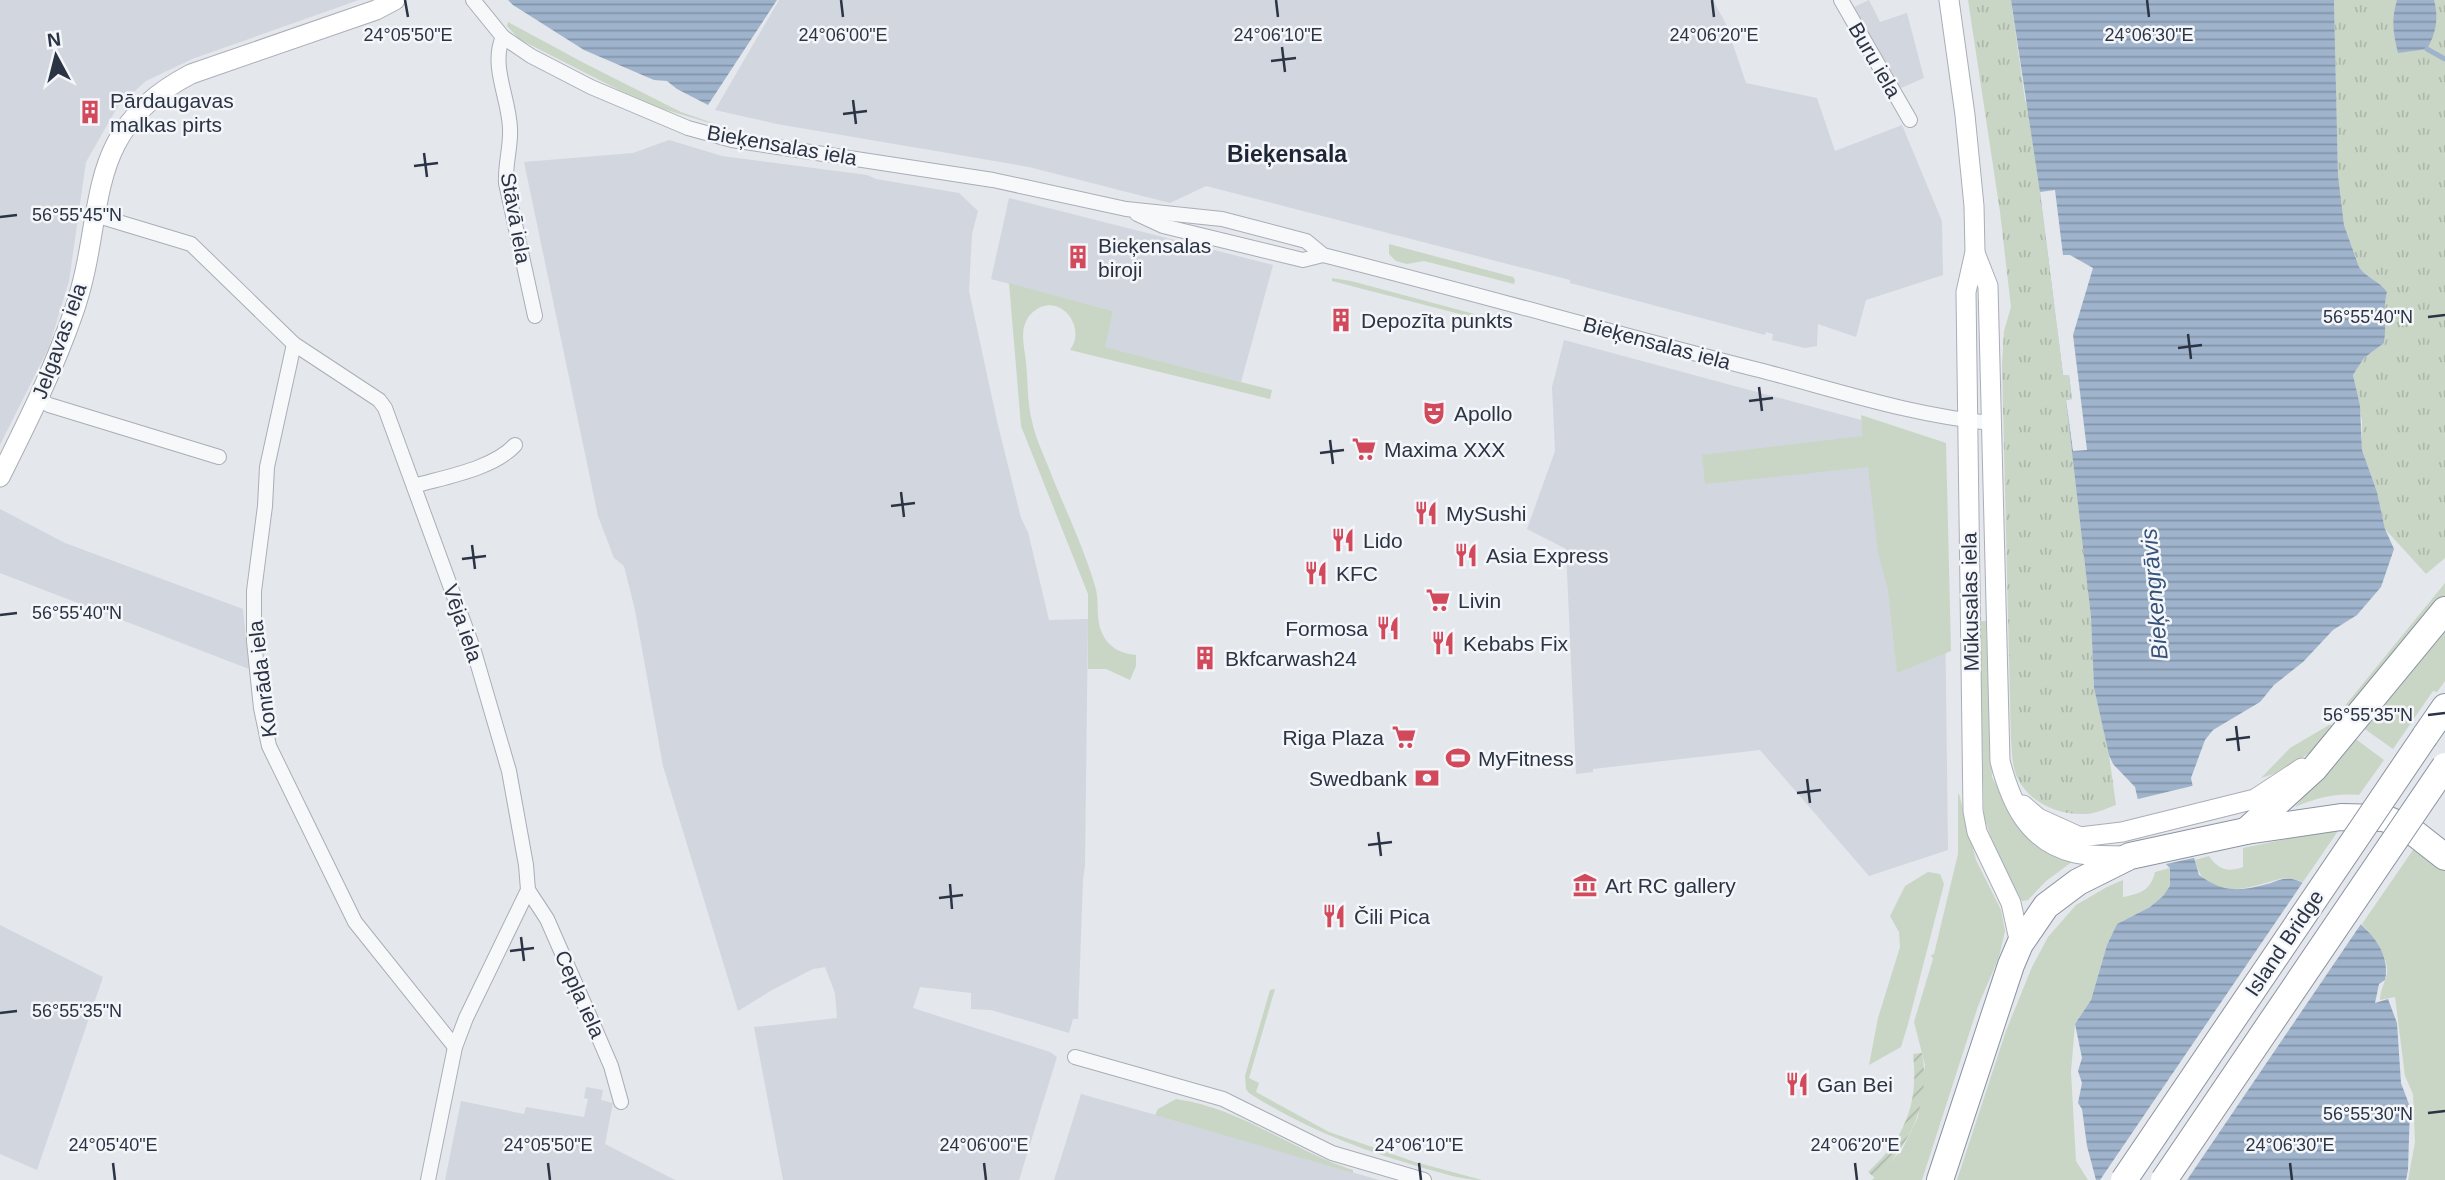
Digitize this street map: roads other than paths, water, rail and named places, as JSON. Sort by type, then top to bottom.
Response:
[{"type":"highway","points":[[2236,833],[2314,769],[2445,610]]},
{"type":"highway","name":"Island Bridge","points":[[2124,1180],[2445,707]]},
{"type":"highway","name":"Island Bridge","points":[[2164,1180],[2445,766]]},
{"type":"highway","name":"Mūkusalas iela","points":[[1940,1180],[2020,944],[2046,906],[2126,844],[2236,833],[2330,818],[2384,818],[2408,828],[2445,857]]},
{"type":"main road","name":"Jelgavas iela","points":[[0,477],[39,399],[75,308],[105,166],[118,138],[134,117],[167,86],[191,74],[376,10],[395,0]]},
{"type":"main road","name":"Mūkusalas iela","points":[[1949,0],[1970,157],[1975,252],[1966,292],[1973,811],[1977,832],[2011,903],[2020,944]]},
{"type":"main road","name":"Mūkusalas iela","points":[[1975,252],[1988,286],[2000,761],[2005,781],[2021,817],[2043,839],[2074,853],[2126,844],[2255,799],[2327,753]]},
{"type":"street","name":"Bieķensalas iela","points":[[474,0],[503,37],[531,56],[603,92],[688,128],[732,140],[993,180],[1126,209],[1222,219],[1306,242],[1323,255],[1913,410],[1992,423]]},
{"type":"street","name":"Buru iela","points":[[1841,0],[1910,120]]},
{"type":"street","name":"Stāvā iela","points":[[503,37],[496,55],[511,131],[505,167],[506,183],[535,316]]},
{"type":"street","name":"Vēja iela","points":[[95,215],[191,244],[294,344],[379,400],[385,408],[473,648],[509,771],[528,890]]},
{"type":"street","name":"Konrāda iela","points":[[294,344],[267,467],[254,592],[254,641],[261,708],[269,746],[355,922],[456,1047]]},
{"type":"street","points":[[39,399],[49,405],[219,457]]},
{"type":"street","points":[[414,486],[489,463],[506,454],[515,445]]},
{"type":"street","points":[[428,1180],[456,1047],[466,1018],[528,890]]},
{"type":"street","name":"Cepļa iela","points":[[528,890],[547,919],[611,1066],[621,1102]]},
{"type":"street","points":[[1075,1057],[1223,1099],[1332,1153],[1424,1180]]},
{"type":"water","points":[[508,0],[777,0],[708,105],[667,81],[654,80],[584,50]]},
{"type":"water","name":"Bieķengrāvis","points":[[2011,0],[2334,0],[2338,175],[2344,225],[2359,267],[2387,292],[2384,343],[2364,358],[2353,375],[2360,406],[2362,450],[2377,492],[2385,529],[2394,549],[2381,587],[2357,615],[2333,630],[2303,662],[2274,685],[2260,702],[2213,730],[2205,740],[2191,778],[2201,825],[2193,854],[2199,875],[2225,888],[2251,888],[2281,879],[2302,882],[2350,915],[2378,944],[2386,967],[2385,980],[2379,984],[2375,1003],[2388,999],[2397,1023],[2401,1083],[2410,1107],[2406,1180],[2096,1180],[2087,1146],[2082,1109],[2078,1103],[2082,1083],[2078,1071],[2082,1058],[2075,1024],[2091,1000],[2107,945],[2117,924],[2150,907],[2163,896],[2170,886],[2170,868],[2149,848],[2135,787],[2113,764],[2109,755],[2094,688],[2091,617],[2066,400],[2072,399],[2069,375],[2063,375],[2040,192]]},
{"type":"water","points":[[2397,0],[2434,0],[2436,25],[2427,49],[2398,53],[2393,26]]},
{"type":"waterway","points":[[2427,49],[2445,59]]},
{"type":"place","name":"Pārdaugavas malkas pirts","points":[[90,112]]},
{"type":"place","name":"Bieķensalas biroji","points":[[1078,257]]},
{"type":"place","name":"Depozīta punkts","points":[[1341,320]]},
{"type":"place","name":"Apollo","points":[[1434,413]]},
{"type":"place","name":"Maxima XXX","points":[[1364,449]]},
{"type":"place","name":"MySushi","points":[[1426,513]]},
{"type":"place","name":"Lido","points":[[1343,540]]},
{"type":"place","name":"Asia Express","points":[[1466,555]]},
{"type":"place","name":"KFC","points":[[1316,573]]},
{"type":"place","name":"Livin","points":[[1438,600]]},
{"type":"place","name":"Formosa","points":[[1388,628]]},
{"type":"place","name":"Kebabs Fix","points":[[1443,643]]},
{"type":"place","name":"Bkfcarwash24","points":[[1205,658]]},
{"type":"place","name":"Riga Plaza","points":[[1404,737]]},
{"type":"place","name":"MyFitness","points":[[1458,758]]},
{"type":"place","name":"Swedbank","points":[[1427,778]]},
{"type":"place","name":"Art RC gallery","points":[[1585,885]]},
{"type":"place","name":"Čili Pica","points":[[1334,916]]},
{"type":"place","name":"Gan Bei","points":[[1797,1084]]},
{"type":"district","name":"Bieķensala","points":[[1287,154]]}]
